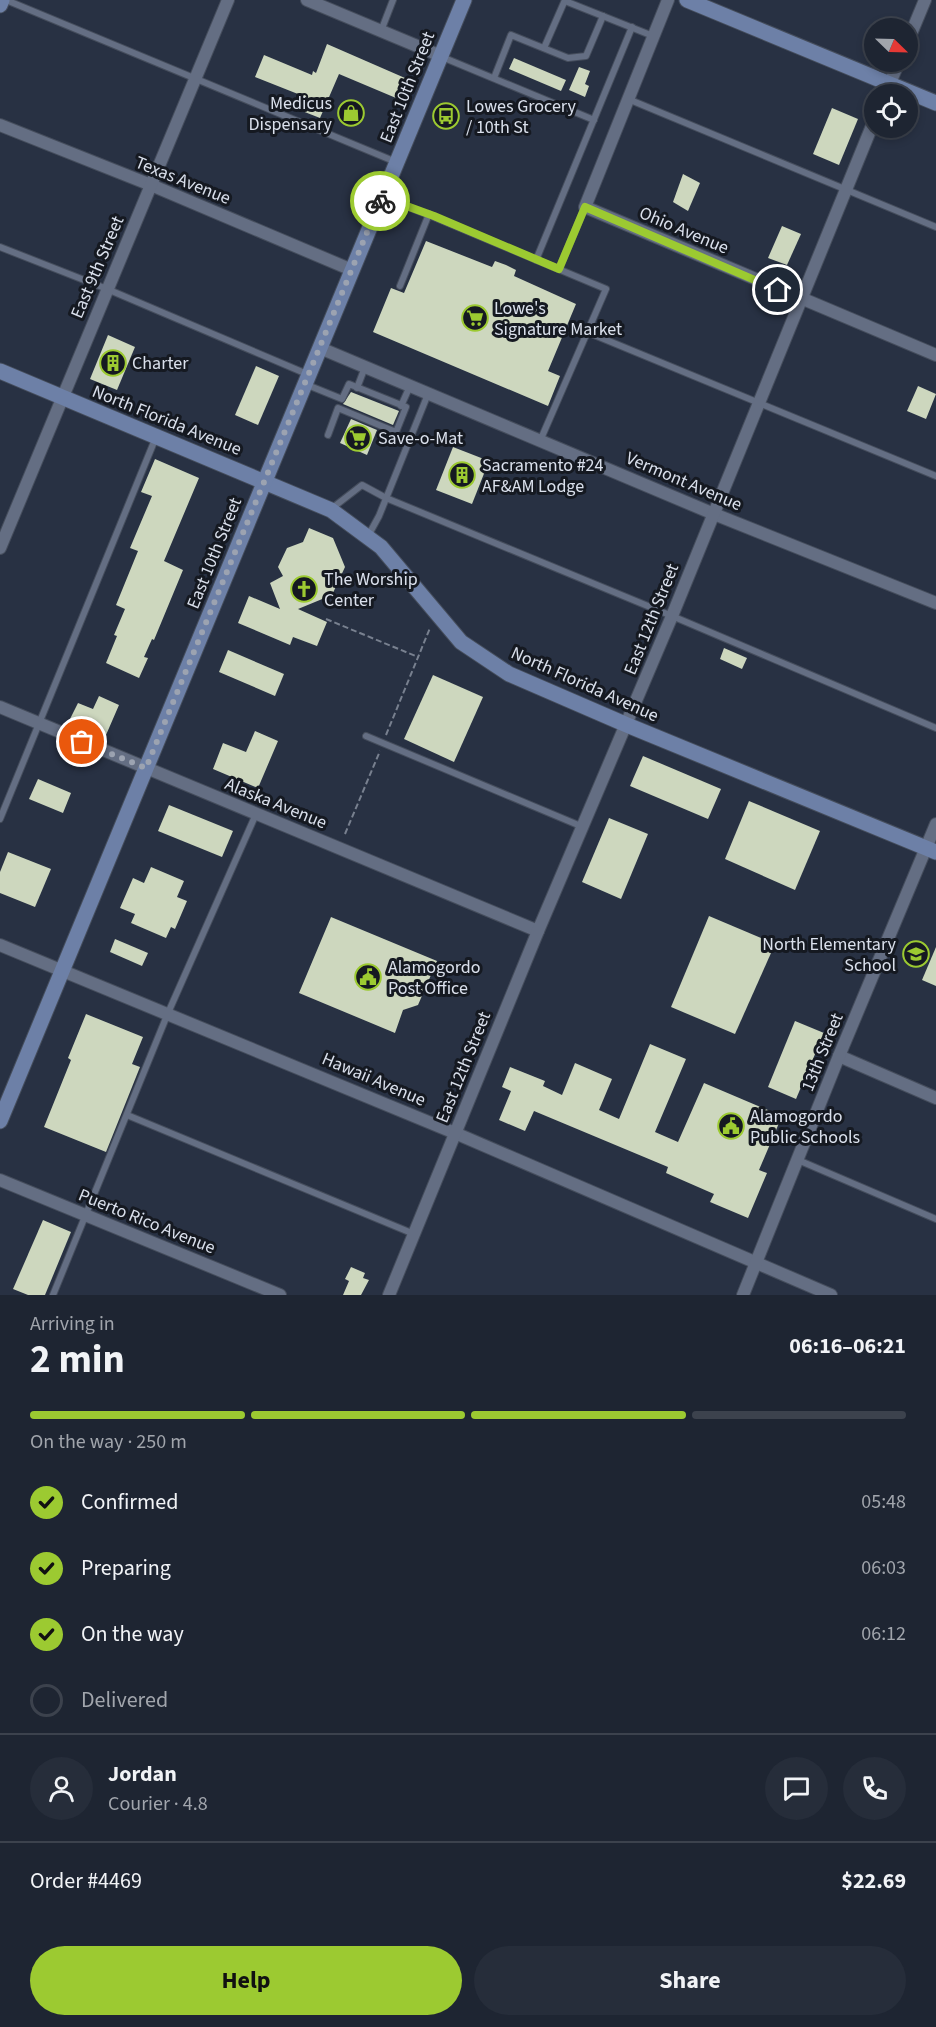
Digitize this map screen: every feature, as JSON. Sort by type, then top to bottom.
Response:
[{"type":"main road","points":[[0,4],[4,0]]},
{"type":"main road","name":"East 10th Street","points":[[0,1121],[464,0]]},
{"type":"main road","points":[[687,0],[876,84]]},
{"type":"main road","points":[[918,98],[936,103]]},
{"type":"main road","name":"North Florida Avenue","points":[[0,372],[331,510],[381,547],[461,642],[509,674],[931,850]]},
{"type":"street","name":"East 9th Street","points":[[0,548],[228,0]]},
{"type":"street","points":[[307,0],[441,56]]},
{"type":"street","points":[[585,207],[668,0]]},
{"type":"street","points":[[918,18],[925,0]]},
{"type":"street","name":"Texas Avenue","points":[[0,125],[151,185],[352,270]]},
{"type":"street","name":"East 12th Street","points":[[389,1295],[538,931],[627,725],[867,138]]},
{"type":"street","name":"Ohio Avenue","points":[[585,207],[936,355]]},
{"type":"street","name":"Vermont Avenue","points":[[320,348],[714,514],[936,603]]},
{"type":"street","name":"Alaska Avenue","points":[[0,707],[538,931]]},
{"type":"street","name":"13th Street","points":[[743,1295],[839,1056],[931,850],[936,824]]},
{"type":"street","name":"Hawaii Avenue","points":[[0,945],[456,1132],[831,1295]]},
{"type":"street","points":[[839,1056],[936,1098]]},
{"type":"street","name":"Puerto Rico Avenue","points":[[0,1180],[280,1295]]},
{"type":"lane","points":[[4,0],[397,162]]},
{"type":"lane","points":[[381,31],[393,0]]},
{"type":"lane","points":[[544,48],[565,0],[654,36]]},
{"type":"lane","points":[[494,78],[511,35],[568,58],[586,56],[603,16]]},
{"type":"lane","points":[[536,260],[632,27]]},
{"type":"lane","points":[[441,56],[594,120]]},
{"type":"lane","points":[[628,99],[936,227]]},
{"type":"lane","points":[[382,197],[429,214],[606,289],[540,441]]},
{"type":"lane","points":[[559,269],[585,207]]},
{"type":"lane","points":[[400,286],[429,214]]},
{"type":"lane","points":[[0,247],[107,289],[307,379],[342,399]]},
{"type":"lane","points":[[587,332],[936,476]]},
{"type":"lane","points":[[357,388],[366,367]]},
{"type":"lane","points":[[328,435],[349,384],[363,394],[391,405],[404,406],[421,414]]},
{"type":"lane","points":[[396,432],[410,386]]},
{"type":"lane","points":[[367,536],[379,516],[429,394]]},
{"type":"lane","points":[[338,408],[369,418],[411,438]]},
{"type":"lane","points":[[0,819],[156,436]]},
{"type":"lane","points":[[331,510],[362,485],[386,498],[936,728]]},
{"type":"lane","points":[[366,736],[583,827]]},
{"type":"lane","points":[[53,1295],[168,1013],[256,814]]},
{"type":"lane","points":[[127,1115],[414,1234]]},
{"type":"lane","points":[[798,1160],[936,1219]]},
{"type":"path","points":[[326,619],[418,657]]},
{"type":"path","points":[[345,834],[430,628]]},
{"type":"building","points":[[327,44],[405,78],[396,98],[339,74],[320,118],[297,109],[303,96],[255,77],[264,55],[312,75],[313,71],[316,73]]},
{"type":"building","points":[[514,58],[566,80],[561,91],[509,69]]},
{"type":"building","points":[[579,67],[590,71],[585,84],[589,86],[585,97],[569,90]]},
{"type":"building","points":[[832,108],[858,119],[839,165],[813,154]]},
{"type":"building","points":[[683,174],[700,183],[688,211],[673,202]]},
{"type":"building","points":[[782,226],[801,234],[787,265],[768,258]]},
{"type":"building","name":"Lowe's Signature Market","points":[[426,241],[492,267],[495,261],[506,265],[516,270],[514,276],[576,304],[548,371],[560,376],[548,406],[373,332],[391,288],[404,293]]},
{"type":"building","name":"Charter","points":[[108,335],[135,347],[117,390],[90,379]]},
{"type":"building","points":[[256,366],[279,376],[258,425],[235,415]]},
{"type":"building","points":[[918,386],[936,394],[926,419],[907,411]]},
{"type":"building","name":"Save-o-Mat","points":[[351,392],[399,411],[393,425],[343,404]]},
{"type":"building","name":"Save-o-Mat","points":[[351,419],[377,430],[367,455],[340,443]]},
{"type":"building","name":"Sacramento #24 AF&AM Lodge","points":[[453,447],[489,461],[472,504],[436,490]]},
{"type":"building","points":[[155,459],[199,478],[164,561],[183,570],[154,640],[152,639],[144,657],[148,658],[139,678],[106,663],[125,609],[116,605],[138,551],[130,548],[152,496],[141,492]]},
{"type":"building","name":"The Worship Center","points":[[309,528],[333,538],[345,567],[332,595],[298,609],[327,622],[317,646],[293,637],[290,645],[238,623],[249,596],[280,609],[270,583],[283,576],[278,567],[287,548],[303,542]]},
{"type":"building","points":[[724,648],[747,658],[742,669],[720,659]]},
{"type":"building","points":[[228,650],[284,674],[275,696],[219,672]]},
{"type":"building","points":[[433,675],[483,697],[454,762],[404,739]]},
{"type":"building","points":[[99,696],[119,705],[106,735],[70,719],[78,703],[93,709]]},
{"type":"building","points":[[255,731],[278,741],[258,788],[213,769],[223,743],[246,752]]},
{"type":"building","points":[[643,756],[721,789],[708,819],[630,786]]},
{"type":"building","points":[[38,779],[71,793],[63,813],[29,799]]},
{"type":"building","points":[[749,801],[820,831],[795,890],[725,859]]},
{"type":"building","points":[[169,805],[233,831],[222,857],[158,831]]},
{"type":"building","points":[[609,818],[648,834],[621,899],[582,882]]},
{"type":"building","points":[[8,852],[51,869],[35,907],[0,893],[0,872]]},
{"type":"building","points":[[151,867],[184,881],[177,897],[187,901],[175,929],[171,927],[166,938],[131,923],[135,914],[120,908],[133,878],[144,883]]},
{"type":"building","points":[[709,916],[775,944],[735,1034],[671,1007]]},
{"type":"building","name":"Alamogordo Post Office","points":[[331,917],[437,961],[418,1005],[403,1010],[395,1033],[299,993]]},
{"type":"building","points":[[115,939],[148,953],[142,966],[110,952]]},
{"type":"building","points":[[936,947],[936,986],[922,980]]},
{"type":"building","points":[[86,1014],[143,1037],[132,1064],[140,1067],[106,1152],[44,1127],[71,1060],[68,1058]]},
{"type":"building","points":[[795,1021],[824,1033],[796,1099],[768,1087]]},
{"type":"building","name":"Alamogordo Public Schools","points":[[650,1044],[686,1059],[655,1132],[678,1142],[704,1083],[782,1116],[759,1170],[767,1173],[748,1218],[710,1202],[714,1194],[666,1173],[668,1167],[534,1111],[525,1131],[499,1120],[511,1091],[502,1087],[510,1067],[545,1081],[543,1086],[562,1095],[575,1063],[612,1079],[599,1110],[619,1119]]},
{"type":"building","points":[[43,1220],[71,1232],[45,1295],[28,1295],[13,1289]]},
{"type":"building","points":[[351,1267],[365,1273],[363,1278],[369,1280],[361,1295],[343,1295],[349,1281],[345,1279]]},
{"type":"way so far","points":[[82,742],[146,768],[380,201]]},
{"type":"place","name":"Medicus Dispensary","points":[[351,113]]},
{"type":"place","name":"Lowes Grocery / 10th St","points":[[446,116]]},
{"type":"place","name":"Lowe's Signature Market","points":[[475,318]]},
{"type":"place","name":"Charter","points":[[113,363]]},
{"type":"place","name":"Save-o-Mat","points":[[358,438]]},
{"type":"place","name":"Sacramento #24 AF&AM Lodge","points":[[462,475]]},
{"type":"place","name":"The Worship Center","points":[[304,589]]},
{"type":"place","name":"North Elementary School","points":[[916,954]]},
{"type":"place","name":"Alamogordo Post Office","points":[[368,977]]},
{"type":"place","name":"Alamogordo Public Schools","points":[[731,1126]]},
{"type":"route","points":[[380,201],[382,197],[429,214],[559,269],[585,207],[778,290]]}]
